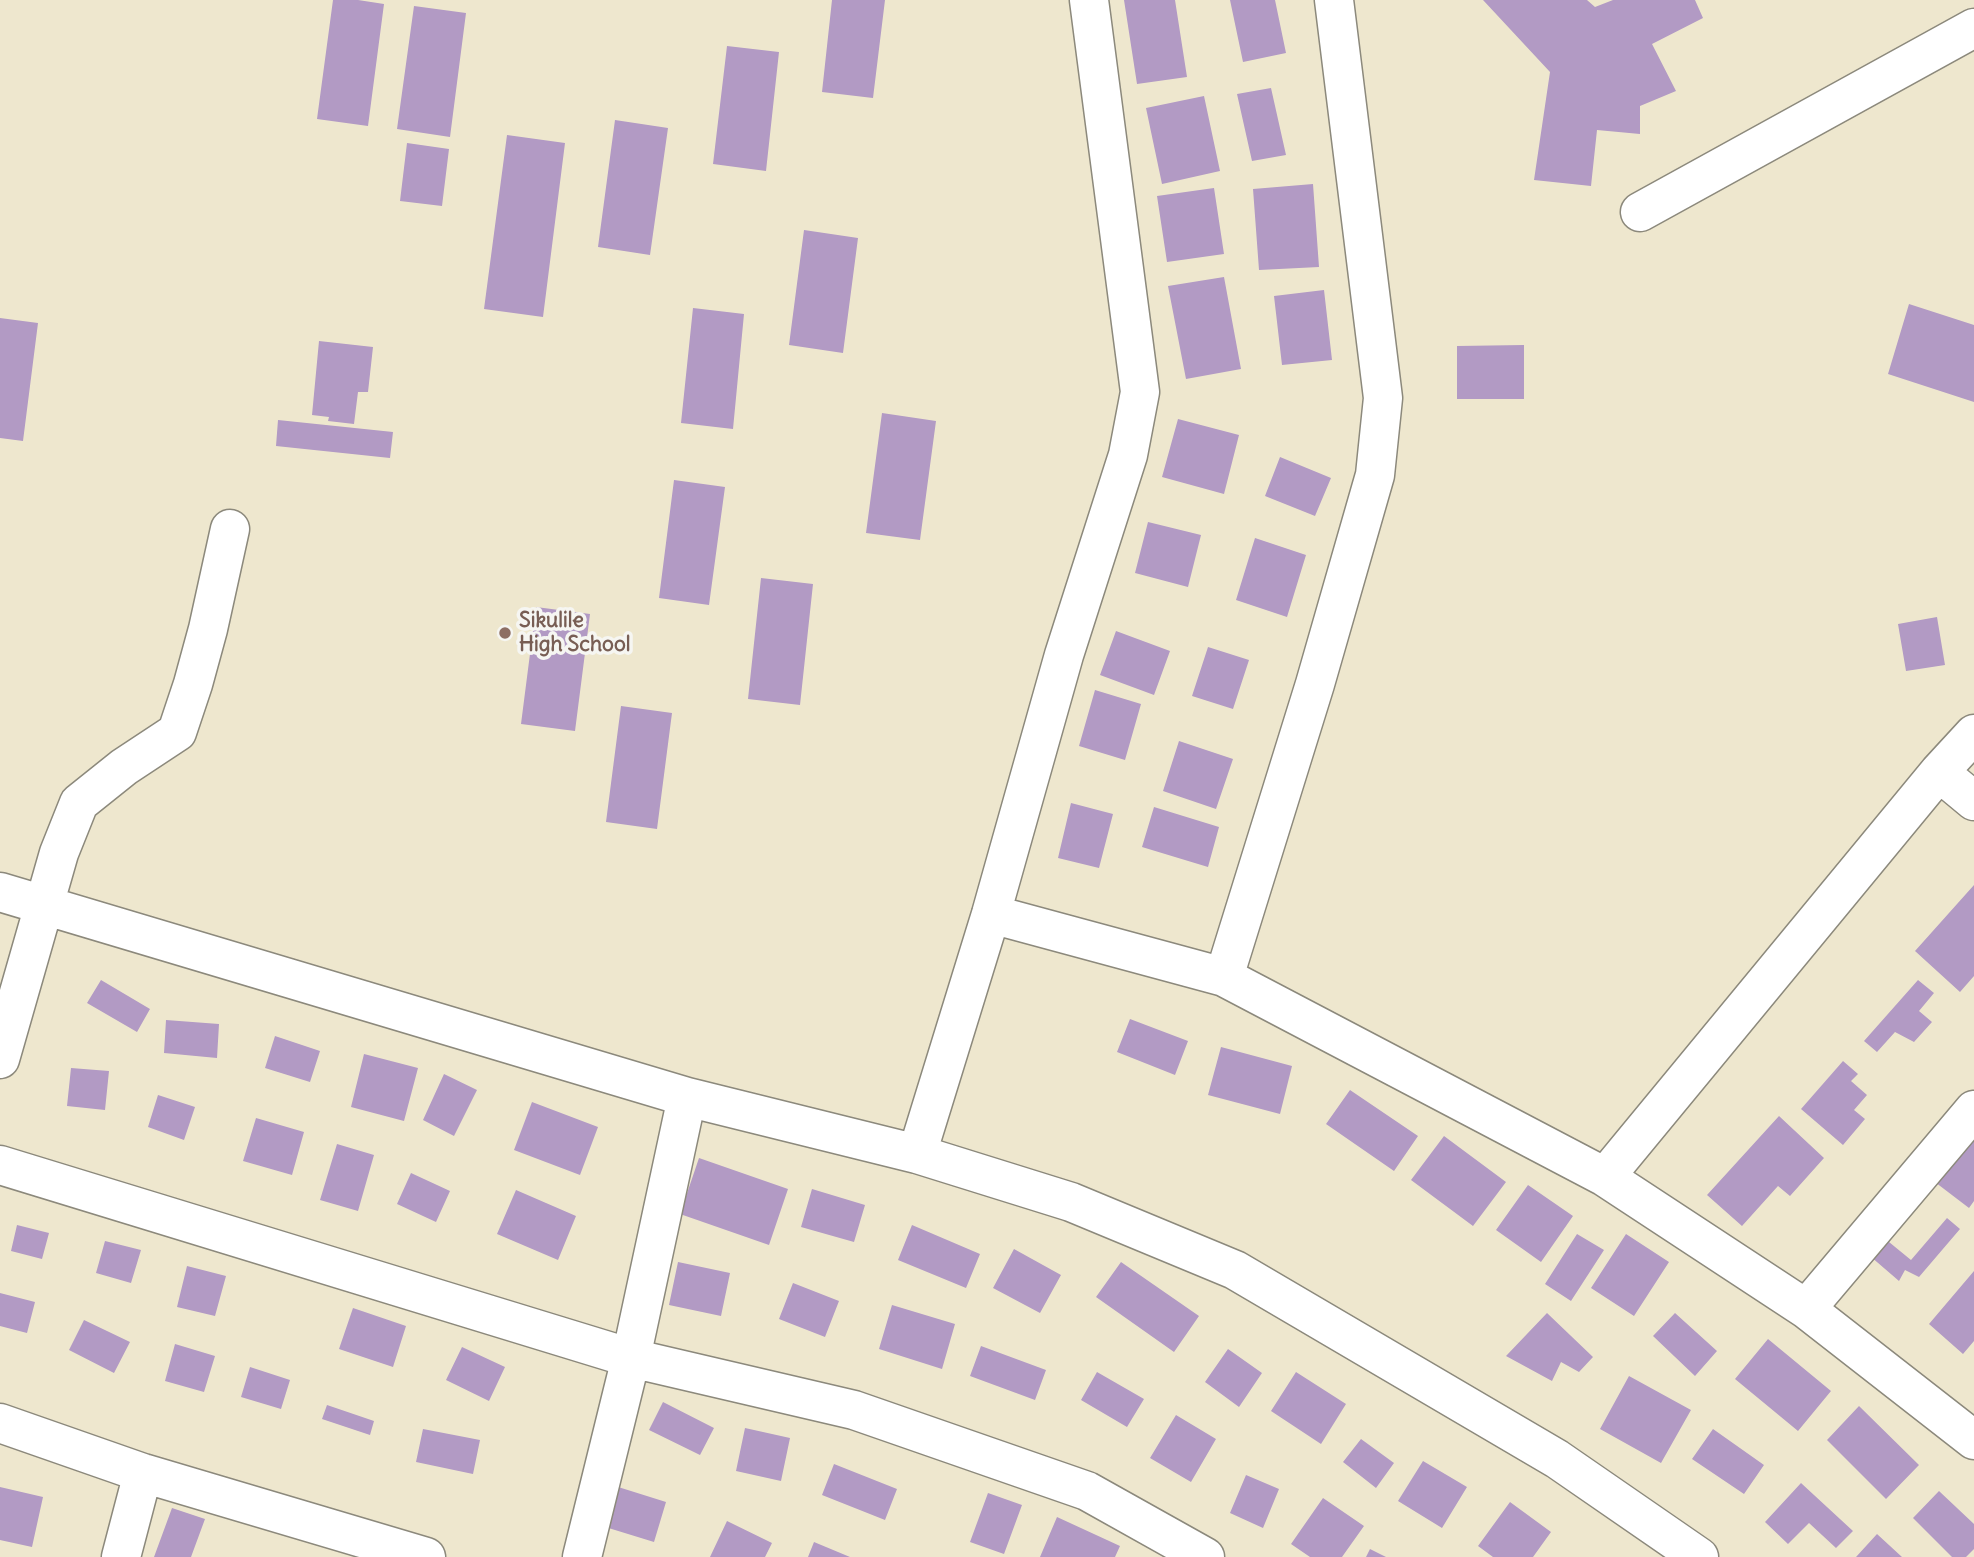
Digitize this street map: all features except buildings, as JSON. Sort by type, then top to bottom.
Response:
[{"type":"street","points":[[917,1154],[991,914],[1064,655],[1128,455],[1140,392],[1089,0]]},
{"type":"street","points":[[1224,977],[1315,684],[1375,475],[1383,398],[1334,0]]},
{"type":"street","points":[[1640,212],[1974,28]]},
{"type":"street","points":[[0,1059],[60,853],[79,803],[124,766],[177,732],[208,629],[230,529]]},
{"type":"street","points":[[1605,1177],[1939,772],[1974,734]]},
{"type":"street","points":[[1939,772],[1974,801]]},
{"type":"street","points":[[0,892],[687,1097],[917,1154],[1071,1202],[1235,1270],[1557,1459],[1699,1557]]},
{"type":"street","points":[[991,914],[1224,977],[1605,1177],[1806,1309],[1974,1440]]},
{"type":"street","points":[[582,1557],[631,1358],[687,1097]]},
{"type":"street","points":[[1806,1309],[1974,1110]]},
{"type":"street","points":[[0,1165],[631,1358],[854,1410],[1087,1491],[1205,1557]]},
{"type":"street","points":[[0,1423],[375,1550],[426,1557]]},
{"type":"street","points":[[121,1557],[143,1473]]},
{"type":"place","name":"Sikulile High School","points":[[505,633]]}]
